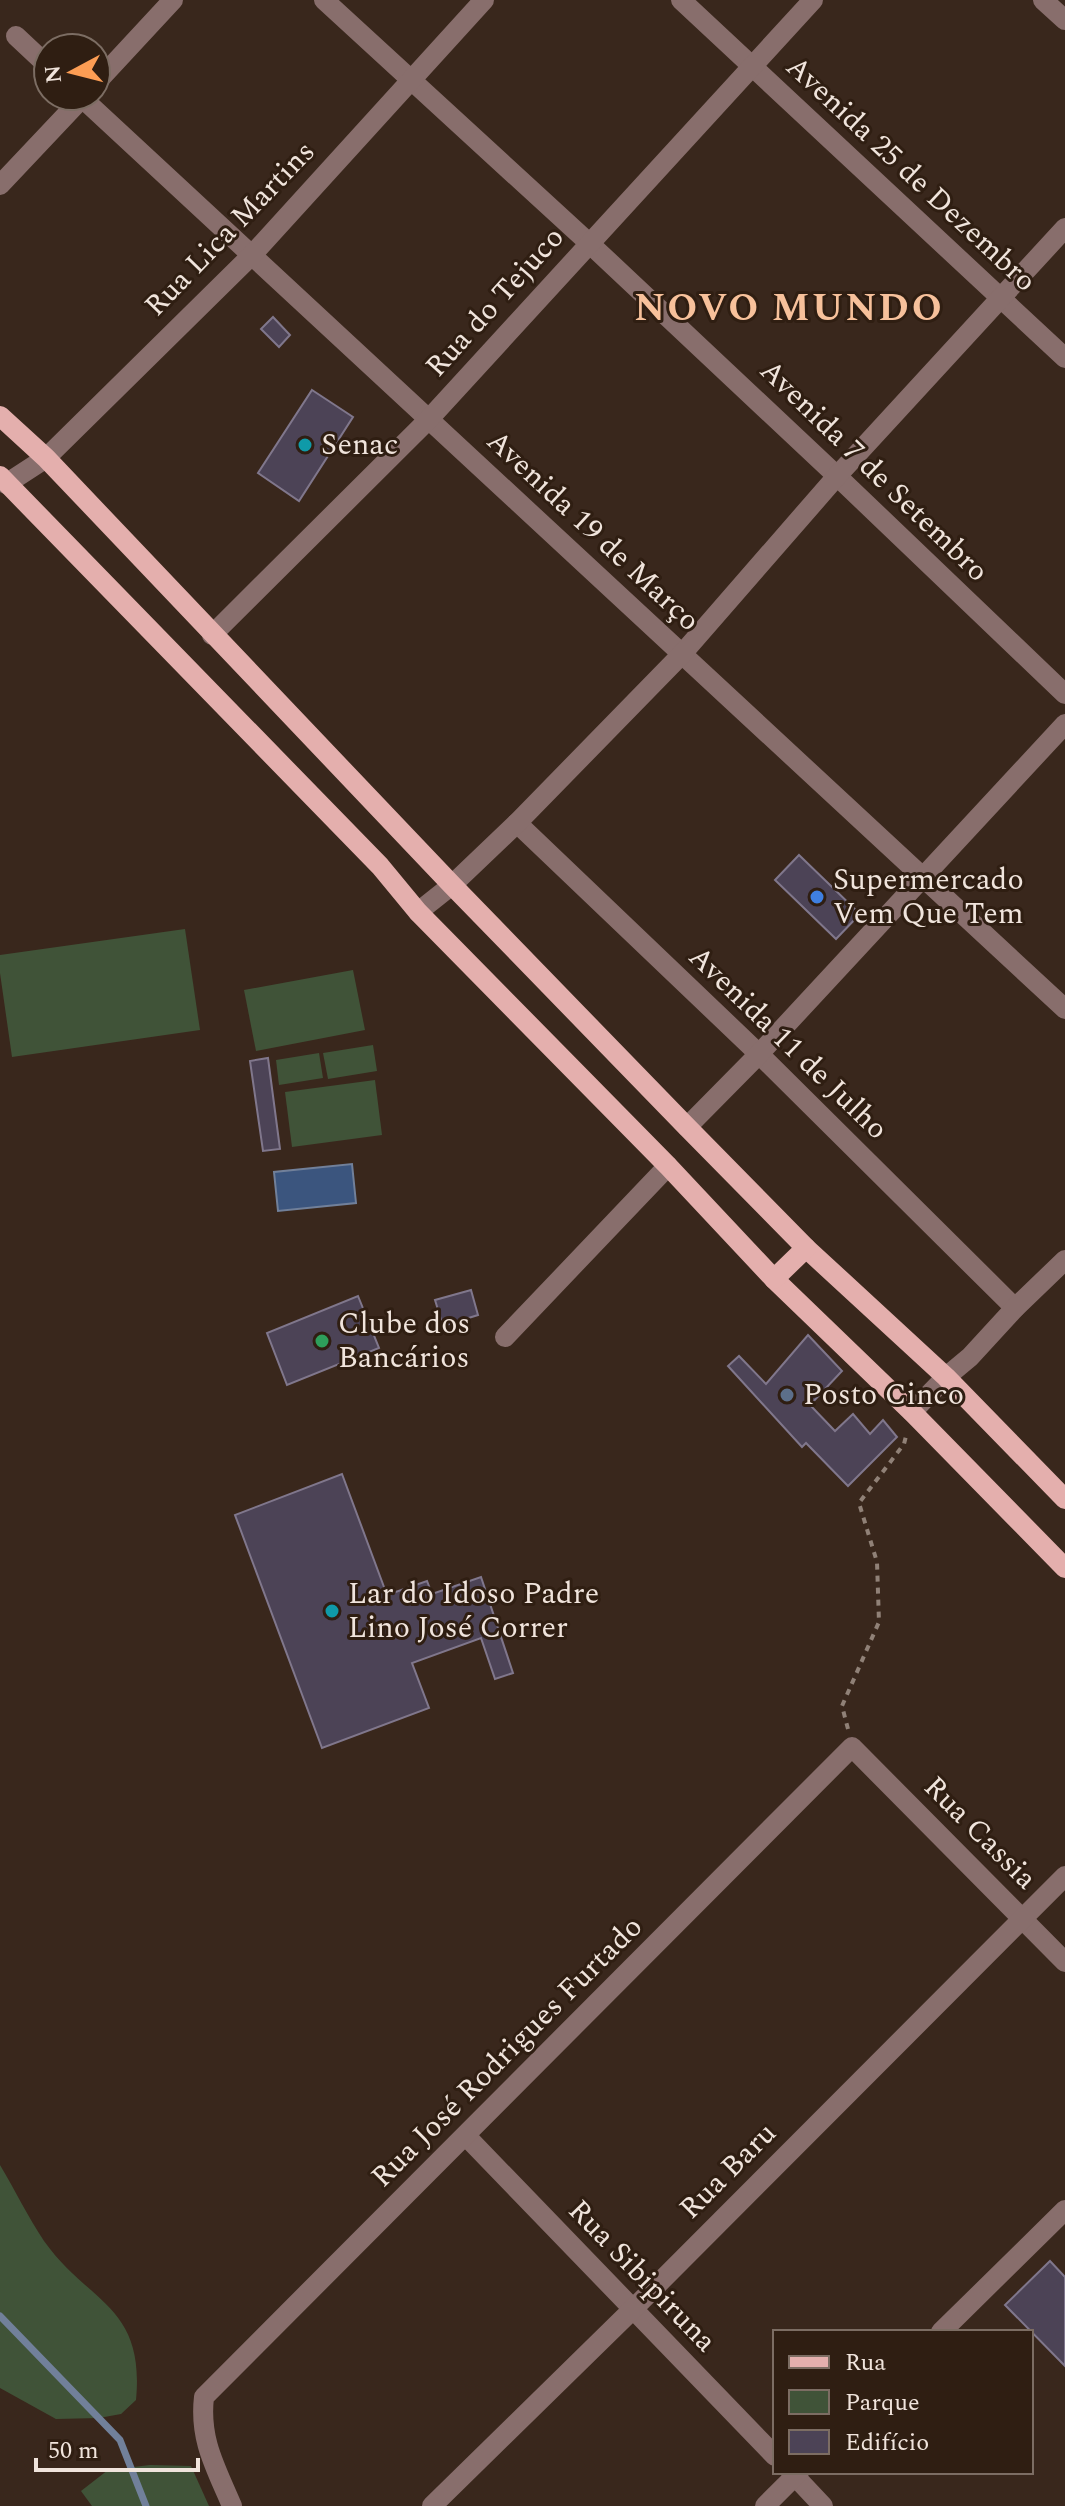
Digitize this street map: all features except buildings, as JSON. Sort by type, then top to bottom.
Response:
[{"type":"main road","points":[[0,416],[46,458],[212,635],[687,1127],[806,1248],[946,1377],[1065,1499]]},
{"type":"main road","points":[[3,480],[380,866],[418,912],[668,1166],[910,1419],[1065,1568]]},
{"type":"main road","points":[[774,1279],[806,1248]]},
{"type":"street","points":[[112,65],[173,0]]},
{"type":"street","name":"Avenida 7 de Setembro","points":[[324,0],[589,243],[1065,694]]},
{"type":"street","name":"Rua Lica Martins","points":[[3,480],[46,458],[252,255],[484,0]]},
{"type":"street","name":"Avenida 25 de Dezembro","points":[[681,0],[1065,358]]},
{"type":"street","name":"Rua do Tejuco","points":[[212,635],[429,419],[813,0]]},
{"type":"street","points":[[1043,0],[1065,20]]},
{"type":"street","points":[[16,36],[32,51]]},
{"type":"street","points":[[0,185],[68,112]]},
{"type":"street","name":"Avenida 19 de Março","points":[[105,112],[252,255],[1065,1009]]},
{"type":"street","points":[[418,912],[452,885],[517,823],[682,654],[837,476],[1065,228]]},
{"type":"street","points":[[687,1127],[759,1054],[1065,724]]},
{"type":"street","name":"Avenida 11 de Julho","points":[[517,823],[759,1054],[1015,1308]]},
{"type":"street","points":[[505,1337],[668,1166]]},
{"type":"street","points":[[910,1419],[946,1377],[970,1357],[1065,1260]]},
{"type":"street","name":"Rua Cassia","points":[[852,1747],[1065,1962]]},
{"type":"street","name":"Rua José Rodrigues Furtado","points":[[232,2506],[205,2444],[204,2397],[852,1747]]},
{"type":"street","name":"Rua Baru","points":[[432,2506],[1065,1876]]},
{"type":"street","name":"Rua Sibipiruna","points":[[466,2136],[773,2454]]},
{"type":"street","points":[[943,2330],[1065,2210]]},
{"type":"street","points":[[765,2506],[794,2474]]},
{"type":"street","points":[[796,2474],[823,2506]]},
{"type":"path","points":[[852,1747],[842,1706],[879,1622],[877,1562],[859,1503],[904,1444],[910,1419]]},
{"type":"green space","points":[[185,929],[200,1030],[12,1057],[0,955]]},
{"type":"green space","points":[[353,970],[365,1030],[256,1051],[244,990]]},
{"type":"green space","points":[[373,1045],[377,1071],[328,1079],[323,1053]]},
{"type":"green space","points":[[319,1053],[323,1078],[279,1085],[276,1060]]},
{"type":"green space","points":[[375,1080],[382,1135],[292,1147],[285,1092]]},
{"type":"green space","points":[[0,2165],[44,2241],[123,2325],[132,2344],[136,2400],[121,2414],[56,2419],[0,2388]]},
{"type":"green space","points":[[150,2465],[191,2466],[209,2506],[92,2506],[81,2491],[108,2470]]},
{"type":"water","points":[[352,1164],[356,1203],[278,1211],[274,1172]]},
{"type":"waterway","points":[[0,2316],[120,2440],[146,2506]]},
{"type":"place","name":"Senac","points":[[305,445]]},
{"type":"place","name":"Supermercado Vem Que Tem","points":[[817,897]]},
{"type":"place","name":"Clube dos Bancários","points":[[322,1341]]},
{"type":"place","name":"Posto Cinco","points":[[787,1395]]},
{"type":"place","name":"Lar do Idoso Padre Lino José Correr","points":[[332,1611]]},
{"type":"district","name":"NOVO MUNDO","points":[[789,309]]}]
